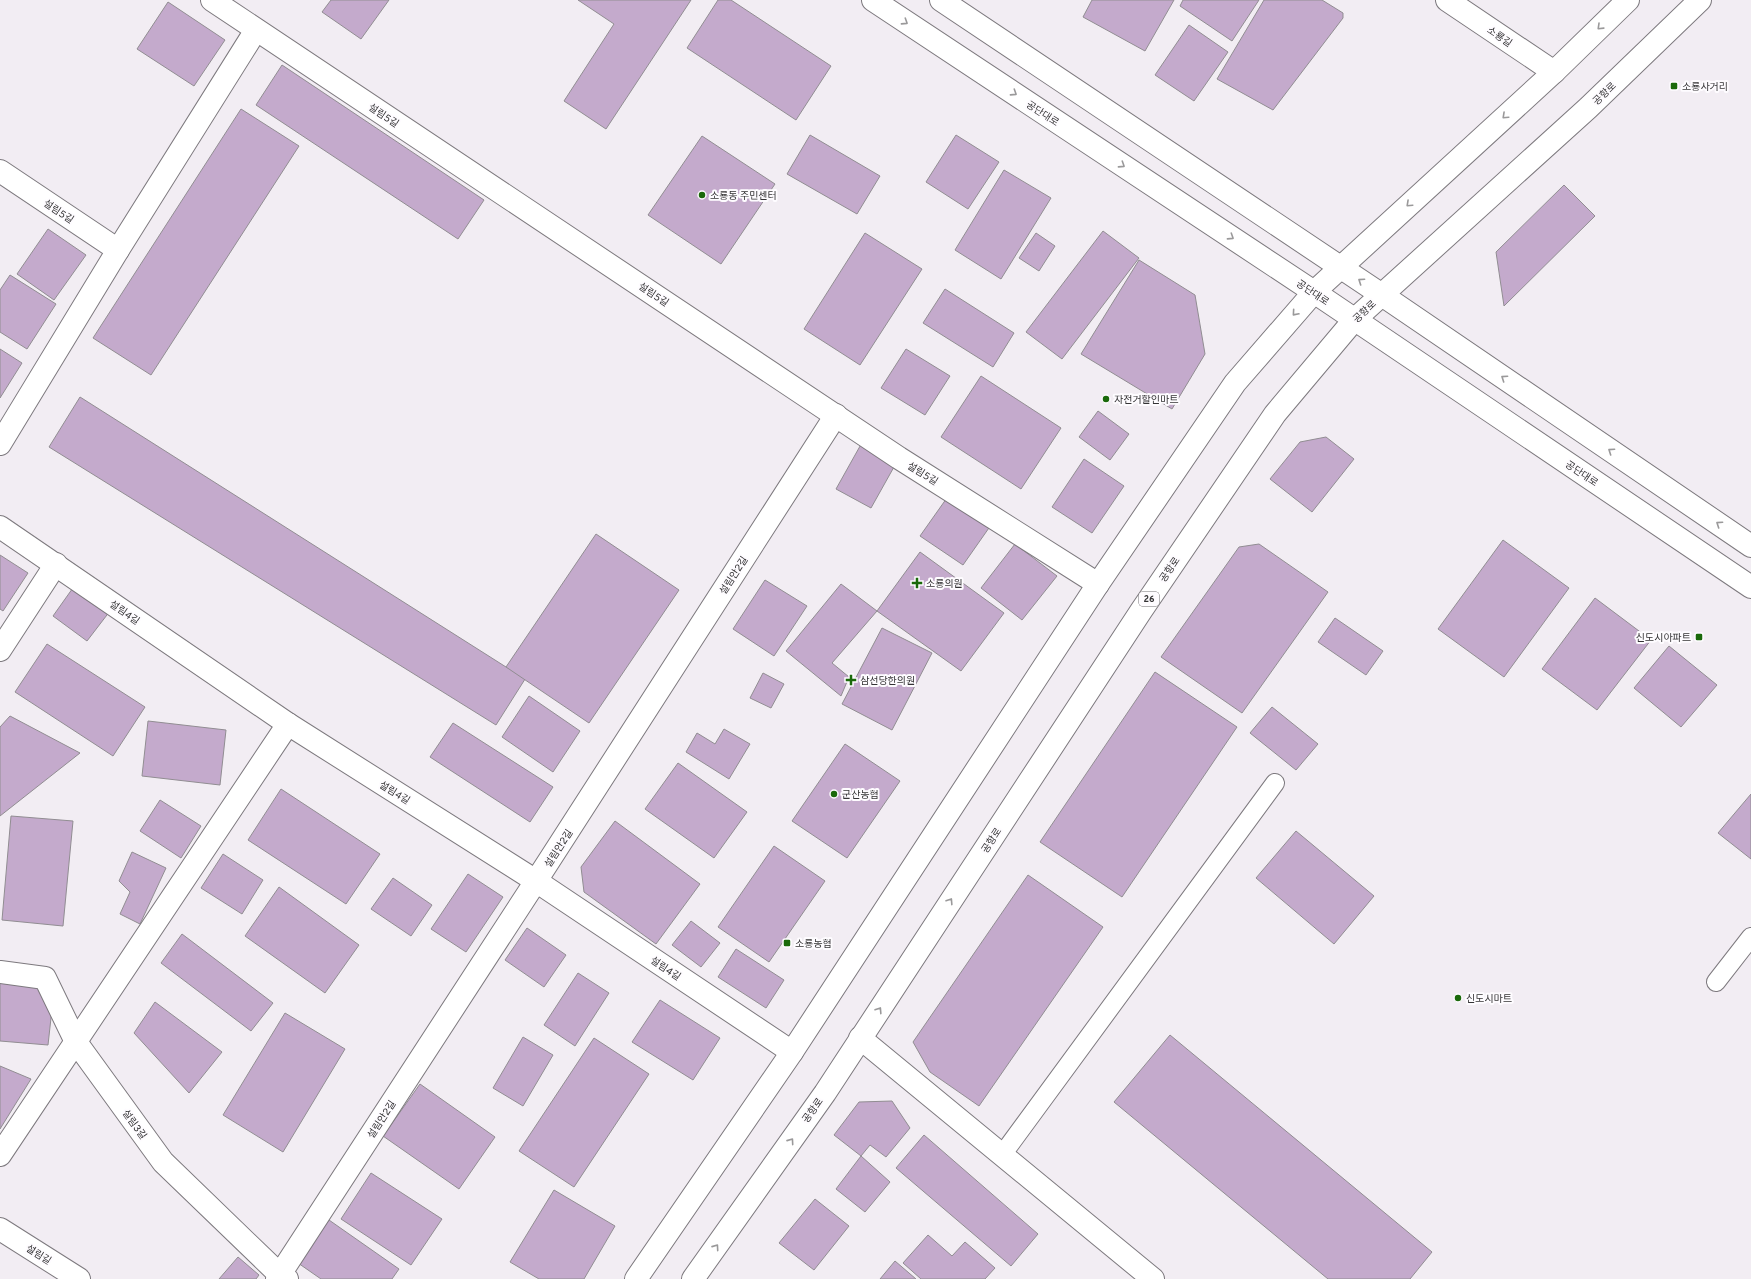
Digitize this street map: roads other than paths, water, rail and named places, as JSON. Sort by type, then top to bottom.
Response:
[{"type":"street","name":"설림5길","points":[[212,0],[899,458],[1098,584]]},
{"type":"street","name":"공단대로","points":[[873,0],[1314,292],[1751,587]]},
{"type":"street","points":[[941,0],[1382,295],[1751,546]]},
{"type":"street","name":"소룡길","points":[[1447,0],[1554,72]]},
{"type":"street","points":[[636,1279],[792,1052],[1098,584],[1235,383],[1314,292],[1554,72],[1628,0]]},
{"type":"street","name":"공항로","points":[[693,1279],[824,1093],[1141,611],[1275,414],[1354,320],[1588,108],[1700,0]]},
{"type":"street","points":[[0,444],[118,250],[256,30]]},
{"type":"street","name":"설림5길","points":[[0,171],[118,250]]},
{"type":"street","name":"설림안2길","points":[[281,1278],[836,415]]},
{"type":"street","name":"설림4길","points":[[0,527],[288,724],[536,881],[792,1052]]},
{"type":"street","points":[[0,650],[56,564]]},
{"type":"street","points":[[0,1155],[288,724]]},
{"type":"street","name":"설림3길","points":[[0,972],[45,978],[76,1042],[163,1162],[281,1278]]},
{"type":"street","points":[[860,1038],[1153,1279]]},
{"type":"street","name":"설림길","points":[[0,1229],[79,1279]]},
{"type":"lane","points":[[1002,1155],[1275,783]]},
{"type":"lane","points":[[1716,982],[1751,937]]},
{"type":"place","name":"소룡사거리","points":[[1674,86]]},
{"type":"place","name":"소룡동 주민센터","points":[[702,195]]},
{"type":"place","name":"자전거할인마트","points":[[1106,399]]},
{"type":"place","name":"소룡의원","points":[[917,583]]},
{"type":"place","name":"신도시아파트","points":[[1699,637]]},
{"type":"place","name":"삼선당한의원","points":[[851,680]]},
{"type":"place","name":"군산농협","points":[[834,794]]},
{"type":"place","name":"소룡농협","points":[[787,943]]},
{"type":"place","name":"신도시마트","points":[[1458,998]]}]
